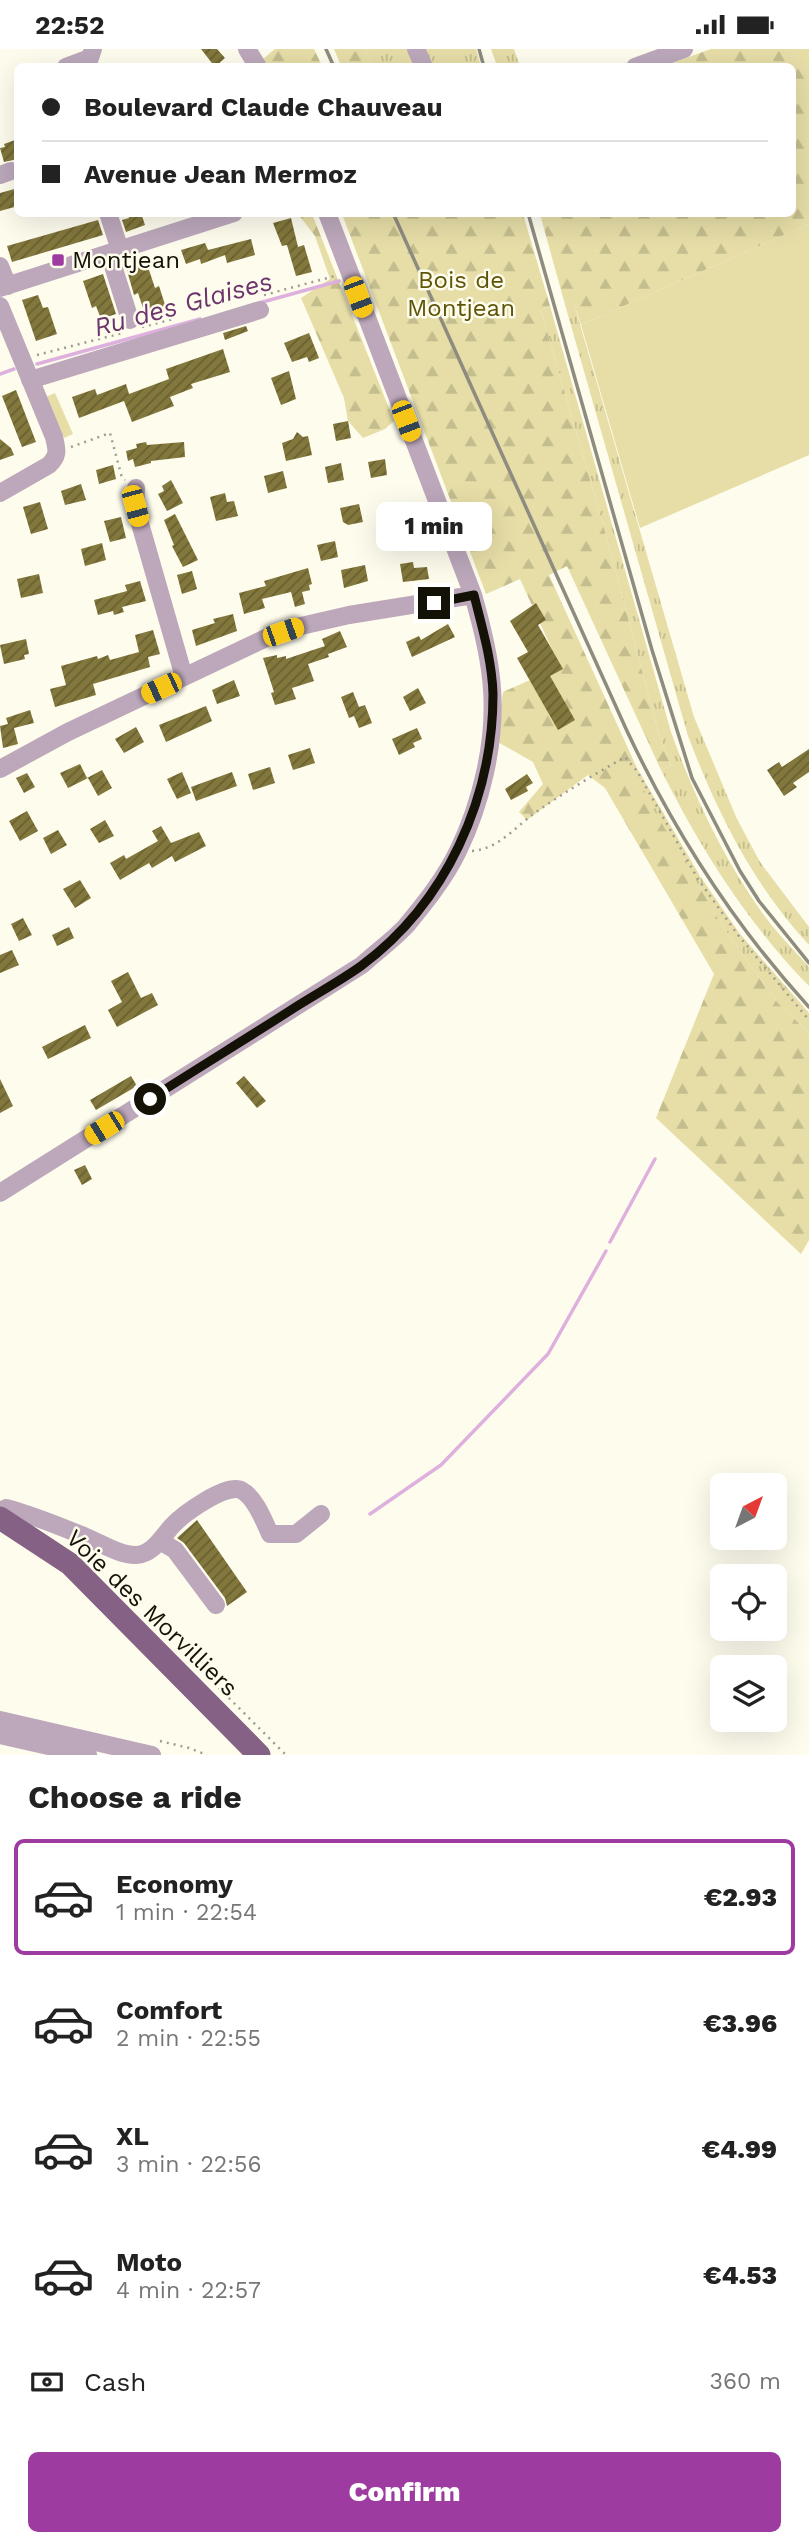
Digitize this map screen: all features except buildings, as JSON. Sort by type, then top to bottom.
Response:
[{"type":"main road","name":"Voie des Morvilliers","points":[[0,1515],[70,1563],[260,1755]]},
{"type":"street","points":[[77,63],[90,58],[93,49]]},
{"type":"street","points":[[646,63],[684,49]]},
{"type":"street","points":[[108,217],[128,328]]},
{"type":"street","points":[[0,266],[4,287],[222,217]]},
{"type":"street","points":[[0,1193],[362,965],[404,927],[444,876],[458,850],[483,778],[490,736],[493,692],[488,651],[474,595],[328,217]]},
{"type":"street","points":[[30,380],[262,302]]},
{"type":"street","points":[[0,306],[58,451],[49,465],[0,493]]},
{"type":"street","points":[[136,488],[135,506],[184,677]]},
{"type":"street","points":[[0,769],[68,732],[266,638],[301,626],[349,615],[474,595]]},
{"type":"street","points":[[0,1515],[6,1508],[28,1513],[117,1551],[135,1555],[147,1552],[174,1524],[206,1500],[229,1489],[240,1489],[250,1498],[270,1534],[296,1534],[321,1514]]},
{"type":"street","points":[[160,1541],[175,1550],[216,1605]]},
{"type":"street","points":[[0,1720],[152,1755]]},
{"type":"street","points":[[0,1735],[79,1754]]},
{"type":"path","points":[[262,302],[348,272]]},
{"type":"path","points":[[20,357],[128,328],[174,319]]},
{"type":"path","points":[[58,451],[110,433],[122,478],[136,488]]},
{"type":"path","points":[[458,850],[475,852],[495,844],[585,779],[625,757],[637,771],[698,879],[738,935],[809,1020]]},
{"type":"green space","points":[[275,49],[314,49],[321,63],[266,63],[263,59]]},
{"type":"green space","points":[[334,49],[365,49],[372,63],[340,63]]},
{"type":"green space","points":[[365,49],[408,49],[415,63],[372,63]]},
{"type":"green space","points":[[423,49],[476,49],[480,63],[430,63]]},
{"type":"green space","points":[[491,49],[514,49],[519,63],[496,63]]},
{"type":"green space","name":"Bois de Montjean","points":[[711,49],[809,49],[809,224],[581,325],[572,298],[564,301],[541,217],[796,217],[796,63],[672,63]]},
{"type":"green space","points":[[300,217],[313,217],[394,421],[385,429],[363,438],[348,421],[344,398],[301,298],[330,279],[315,236]]},
{"type":"green space","points":[[343,217],[524,217],[550,306],[541,310],[606,535],[658,731],[671,766],[661,770],[567,566],[549,575],[637,768],[632,773],[723,927],[778,1003],[809,1033],[809,1240],[801,1254],[656,1118],[714,974],[605,788],[588,775],[527,820],[519,812],[543,784],[533,762],[496,741],[503,692],[560,667],[520,579],[486,594]]},
{"type":"green space","points":[[809,224],[809,455],[640,528],[581,325]]},
{"type":"green space","points":[[572,297],[694,717],[737,819],[760,862],[809,927],[809,945],[770,897],[738,847],[688,736],[564,301]]},
{"type":"green space","points":[[550,306],[680,756],[711,826],[735,871],[768,921],[809,967],[809,986],[766,937],[727,884],[692,828],[661,770],[671,766],[658,731],[606,535],[541,310]]},
{"type":"green space","points":[[55,393],[73,434],[64,438],[46,397]]},
{"type":"green space","points":[[637,768],[700,876],[740,934],[809,1013],[809,1033],[778,1003],[723,927],[631,773]]},
{"type":"waterway","name":"Ru des Glaises","points":[[259,303],[339,281]]},
{"type":"waterway","name":"Ru des Glaises","points":[[37,364],[200,319]]},
{"type":"waterway","name":"Ru des Glaises","points":[[0,374],[14,369]]},
{"type":"waterway","points":[[610,1242],[655,1159]]},
{"type":"waterway","points":[[370,1514],[441,1465],[548,1354],[606,1251]]},
{"type":"railway","points":[[326,49],[332,63]]},
{"type":"railway","points":[[479,49],[483,63]]},
{"type":"railway","points":[[395,217],[645,769],[686,841],[731,910],[809,1007]]},
{"type":"railway","points":[[529,217],[652,650],[692,778],[740,871],[759,901],[809,963]]},
{"type":"place","name":"Montjean","points":[[58,260]]},
{"type":"route","points":[[150,1099],[362,965],[404,927],[444,876],[458,850],[483,778],[490,736],[493,692],[488,651],[474,595],[434,603]]}]
